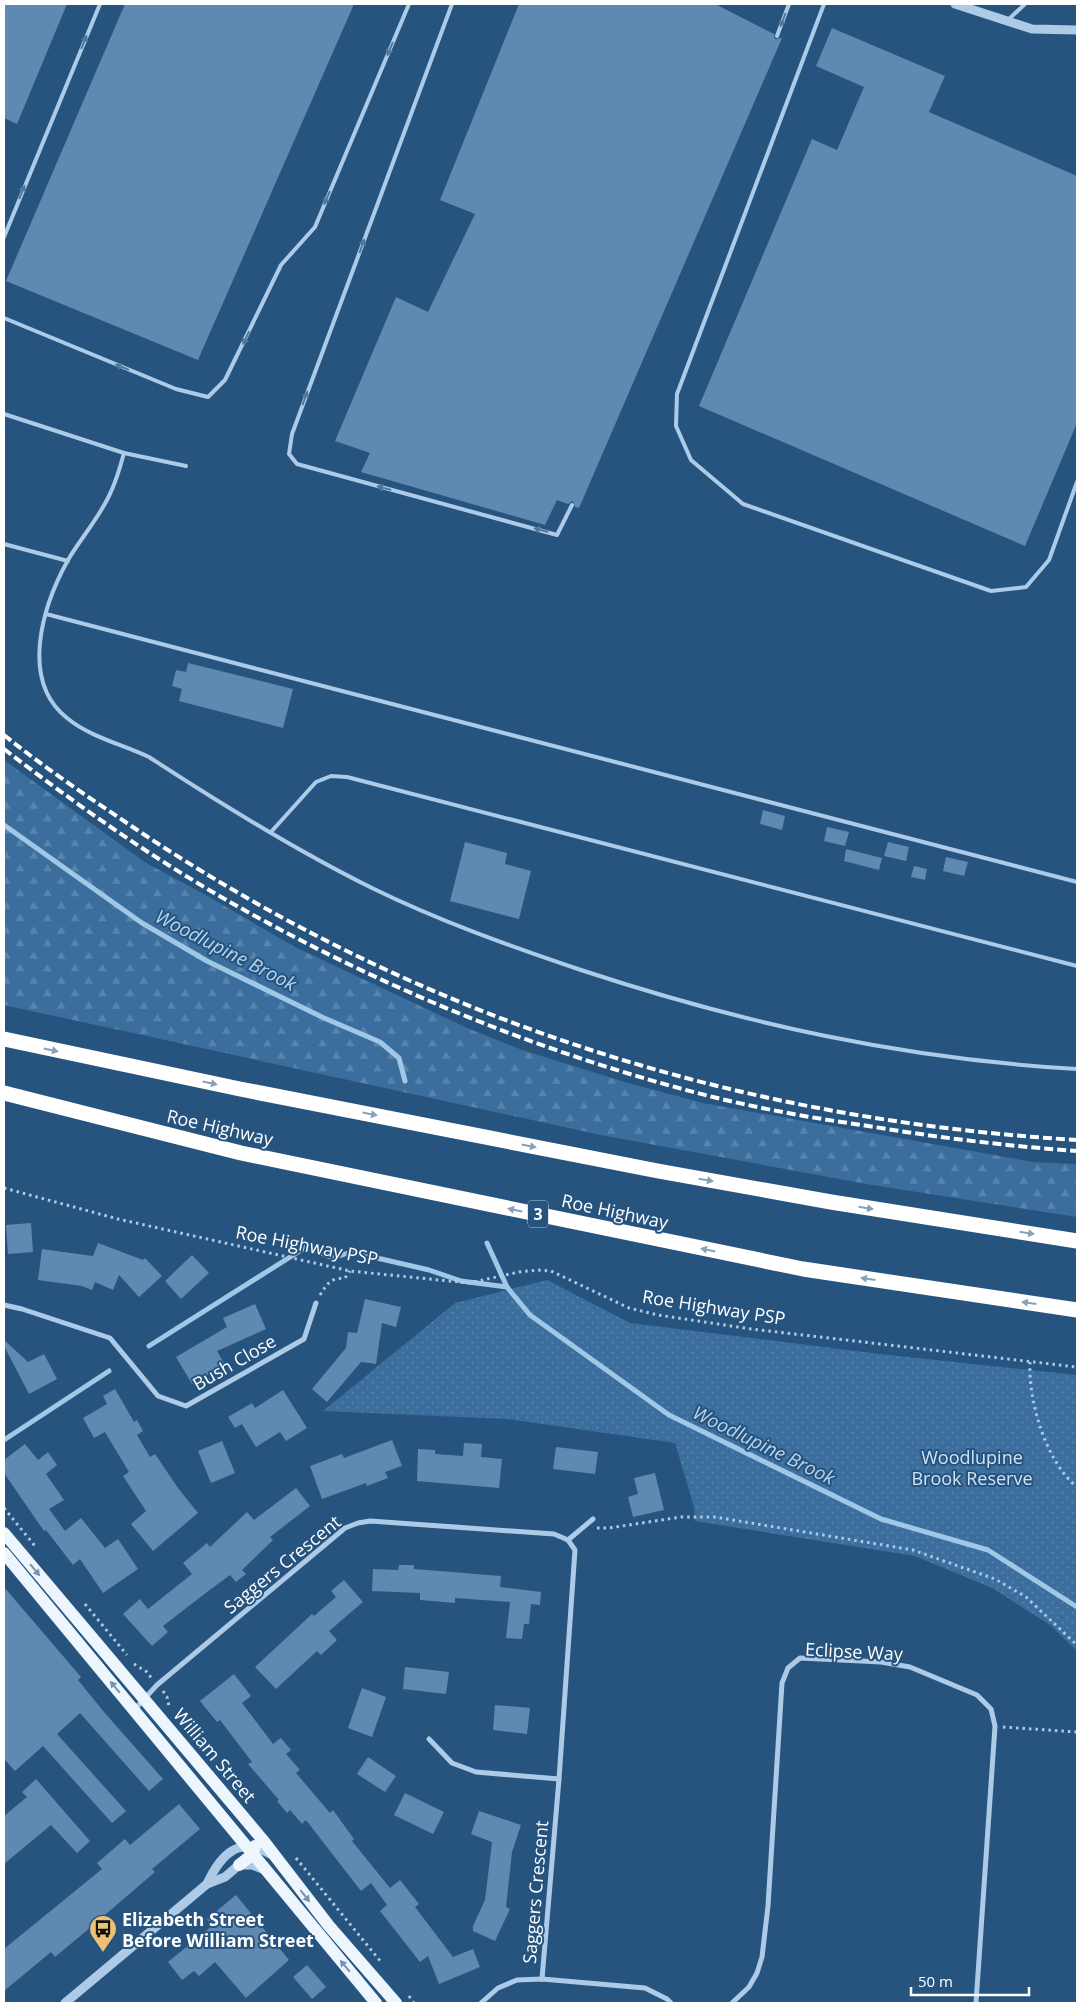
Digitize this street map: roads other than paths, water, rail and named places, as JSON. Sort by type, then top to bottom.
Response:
[{"type":"highway","points":[[4,1039],[230,1087],[658,1172],[841,1204],[1077,1241]]},
{"type":"highway","name":"Roe Highway","points":[[4,1093],[241,1153],[802,1270],[1077,1310]]},
{"type":"main road","name":"William Street","points":[[4,1533],[262,1839],[328,1926],[396,2003]]},
{"type":"main road","name":"William Street","points":[[4,1553],[200,1790],[252,1849],[268,1873],[376,2003]]},
{"type":"main road","points":[[144,1699],[151,1718],[182,1757],[200,1790]]},
{"type":"main road","points":[[193,1757],[209,1788],[255,1842],[239,1866]]},
{"type":"street","points":[[955,4],[1032,29],[1077,30]]},
{"type":"street","name":"Bush Close","points":[[4,1305],[22,1309],[110,1338],[158,1396],[186,1406],[304,1339],[316,1302]]},
{"type":"street","points":[[568,1540],[593,1519]]},
{"type":"street","name":"Saggers Crescent","points":[[134,1710],[157,1685],[345,1528],[358,1523],[370,1522],[554,1534],[568,1540],[575,1550],[559,1779],[542,1979]]},
{"type":"street","name":"Eclipse Way","points":[[732,2003],[749,1987],[757,1973],[762,1957],[768,1906],[782,1683],[788,1668],[800,1658],[880,1662],[910,1667],[977,1695],[991,1708],[995,1726],[976,2003]]},
{"type":"street","points":[[429,1738],[452,1763],[476,1772],[559,1779]]},
{"type":"street","points":[[226,1821],[232,1836],[229,1852]]},
{"type":"street","points":[[207,1884],[215,1866],[229,1852],[238,1847],[252,1849],[276,1858]]},
{"type":"street","points":[[65,2003],[207,1884],[225,1877],[239,1866],[252,1865],[268,1873]]},
{"type":"street","points":[[481,2003],[498,1988],[517,1980],[542,1979],[645,1988],[671,2003]]},
{"type":"lane","points":[[4,237],[100,4]]},
{"type":"lane","points":[[4,318],[176,389],[208,397],[224,380],[281,265],[315,227],[409,4]]},
{"type":"lane","points":[[452,4],[292,434],[289,454],[297,464],[557,535],[572,505]]},
{"type":"lane","points":[[777,36],[789,4]]},
{"type":"lane","points":[[824,4],[677,394],[676,426],[691,460],[743,504],[992,591],[1026,587],[1049,560],[1077,482]]},
{"type":"lane","points":[[1006,21],[1025,4]]},
{"type":"lane","points":[[4,414],[124,453],[186,466]]},
{"type":"lane","points":[[124,453],[118,475],[108,497],[68,561],[46,614],[40,637],[39,661],[49,696],[56,709],[80,727],[149,757],[305,853],[374,889],[468,931],[655,994],[809,1034],[964,1060],[1077,1070]]},
{"type":"lane","points":[[4,544],[68,561]]},
{"type":"lane","points":[[46,614],[196,651],[1077,882]]},
{"type":"lane","points":[[271,832],[316,782],[331,776],[347,776],[1077,966]]},
{"type":"waterway","name":"Woodlupine Brook","points":[[4,825],[142,923],[207,961],[324,1018],[380,1042],[399,1058],[405,1081]]},
{"type":"waterway","name":"Woodlupine Brook","points":[[487,1243],[507,1287],[530,1315],[669,1415],[881,1519],[988,1550],[1077,1607]]},
{"type":"waterway","points":[[149,1346],[306,1247],[333,1258],[351,1252],[429,1270],[461,1281],[507,1287]]},
{"type":"waterway","points":[[4,1440],[109,1371]]},
{"type":"railway","points":[[4,735],[103,807],[228,887],[341,948],[457,1001],[575,1045],[697,1081],[821,1109],[948,1128],[1077,1140]]},
{"type":"railway","points":[[4,749],[118,832],[176,870],[237,906],[294,937],[409,992],[529,1040],[651,1080],[713,1097],[768,1109],[943,1137],[1023,1147],[1077,1151]]},
{"type":"place","name":"Elizabeth Street Before William Street","points":[[103,1953]]},
{"type":"park label","name":"Woodlupine Brook Reserve","points":[[972,1467]]}]
